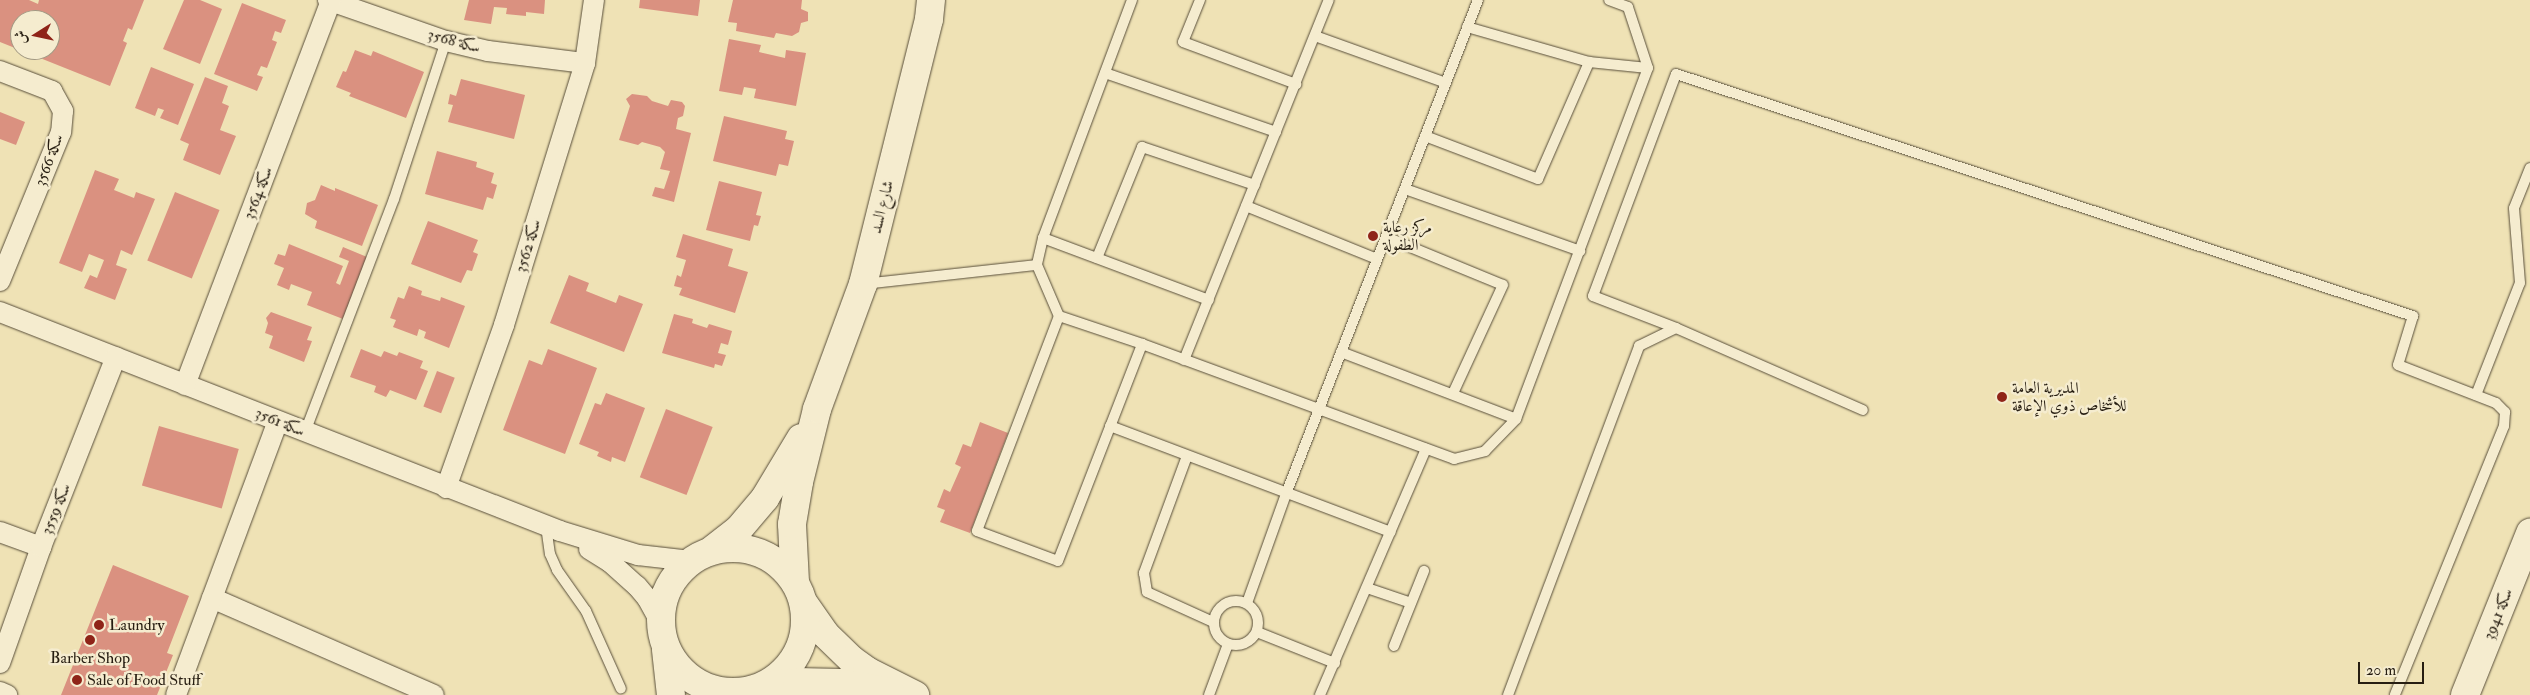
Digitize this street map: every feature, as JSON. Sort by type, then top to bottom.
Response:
[{"type":"street","name":"سكة 3562","points":[[446,488],[504,325],[585,64],[594,0]]},
{"type":"street","name":"شارع السد","points":[[800,593],[792,524],[799,482],[817,409],[863,284],[929,19],[931,0]]},
{"type":"street","name":"سكة 3568","points":[[329,1],[446,41],[488,51],[585,64]]},
{"type":"street","name":"سكة 3564","points":[[186,385],[329,1]]},
{"type":"street","name":"سكة 3566","points":[[0,71],[52,91],[63,111],[61,132],[0,281]]},
{"type":"street","name":"سكة 3561","points":[[0,312],[553,529],[638,555],[702,555]]},
{"type":"street","name":"سكة 3559","points":[[0,663],[41,547],[116,357]]},
{"type":"street","name":"شارع السد","points":[[702,555],[738,530],[766,498],[817,409]]},
{"type":"street","points":[[176,695],[278,421]]},
{"type":"street","name":"سكة 3561","points":[[553,529],[610,562],[626,576],[646,598],[663,635]]},
{"type":"street","points":[[0,532],[41,547]]},
{"type":"street","points":[[671,695],[663,635],[664,599],[674,578],[702,555],[736,547],[759,552],[780,564],[825,634],[847,656],[867,671],[915,695]]},
{"type":"street","name":"سكة 3941","points":[[2465,695],[2527,548]]},
{"type":"street","points":[[749,691],[785,672],[799,652],[806,629],[800,593]]},
{"type":"street","points":[[212,598],[434,695]]},
{"type":"street","points":[[663,635],[678,667],[696,683],[718,692],[749,691],[797,682],[841,683],[901,695]]},
{"type":"street","points":[[0,692],[7,695]]},
{"type":"lane","points":[[1132,0],[1044,238],[1037,265],[1059,316],[977,531],[1058,561],[1142,344]]},
{"type":"lane","points":[[1200,0],[1183,42],[1296,84]]},
{"type":"lane","points":[[1184,360],[1329,0]]},
{"type":"lane","points":[[1247,603],[1286,494],[1478,0]]},
{"type":"lane","points":[[1059,316],[1142,344],[1454,460],[1485,451],[1516,419],[1648,68],[1628,7],[1609,0]]},
{"type":"lane","points":[[1467,27],[1589,62],[1648,68]]},
{"type":"lane","points":[[1315,36],[1446,83]]},
{"type":"lane","points":[[305,432],[394,199],[446,41]]},
{"type":"lane","points":[[1425,136],[1538,179],[1589,62]]},
{"type":"lane","points":[[1105,73],[1276,132]]},
{"type":"lane","points":[[1863,410],[1676,328],[1593,296],[1676,74],[2413,316],[2398,365],[2496,403],[2504,412],[2504,426],[2395,695]]},
{"type":"lane","points":[[1097,258],[1142,147],[1255,185]]},
{"type":"lane","points":[[2476,395],[2520,282],[2514,208],[2530,168]]},
{"type":"lane","points":[[1405,188],[1580,251]]},
{"type":"lane","points":[[1246,206],[1377,259]]},
{"type":"lane","points":[[1044,238],[1208,300]]},
{"type":"lane","points":[[1386,238],[1503,285],[1453,393]]},
{"type":"lane","points":[[863,284],[1037,265]]},
{"type":"lane","points":[[1508,695],[1639,346],[1676,328]]},
{"type":"lane","points":[[1342,352],[1453,393],[1516,419]]},
{"type":"lane","points":[[1110,426],[1390,532]]},
{"type":"lane","points":[[1320,695],[1426,449]]},
{"type":"lane","points":[[1187,456],[1144,573],[1147,592],[1213,622]]},
{"type":"lane","points":[[553,529],[550,554],[557,570],[586,612],[621,689]]},
{"type":"lane","points":[[1394,646],[1424,571]]},
{"type":"lane","points":[[1367,588],[1410,603]]},
{"type":"lane","points":[[1229,601],[1247,603],[1255,611],[1258,621],[1257,632],[1250,641],[1240,646],[1228,644],[1220,640],[1215,632],[1213,622],[1215,614],[1221,606],[1229,601]]},
{"type":"lane","points":[[1257,632],[1335,663]]},
{"type":"lane","points":[[1208,695],[1228,644]]},
{"type":"building","points":[[0,0],[29,0],[38,4],[39,0],[144,0],[132,30],[128,28],[123,41],[127,43],[110,86],[45,60],[60,60],[60,10],[10,10],[10,46],[0,42]]},
{"type":"building","points":[[184,0],[200,0],[222,9],[200,64],[163,49]]},
{"type":"building","points":[[469,0],[545,0],[544,14],[526,12],[526,16],[506,14],[507,8],[494,7],[491,24],[464,20]]},
{"type":"building","points":[[640,0],[700,0],[698,16],[639,8]]},
{"type":"building","points":[[733,0],[802,0],[801,9],[808,12],[808,21],[801,23],[799,32],[792,36],[776,33],[774,38],[736,31],[737,23],[728,22]]},
{"type":"building","points":[[242,3],[286,20],[281,33],[275,31],[272,40],[277,42],[267,68],[261,66],[257,75],[263,77],[257,91],[214,74]]},
{"type":"building","points":[[729,39],[761,45],[759,52],[785,58],[786,50],[806,53],[796,106],[754,98],[756,89],[744,87],[742,95],[719,91]]},
{"type":"building","points":[[355,50],[371,56],[373,51],[424,72],[406,118],[349,96],[351,93],[336,87],[343,71],[346,72]]},
{"type":"building","points":[[151,67],[194,84],[178,125],[160,118],[164,110],[158,108],[155,116],[135,108]]},
{"type":"building","points":[[205,77],[228,86],[222,103],[229,106],[220,130],[236,136],[220,175],[183,160],[189,144],[180,140]]},
{"type":"building","points":[[461,79],[525,95],[514,139],[448,122],[453,105],[448,104],[450,94],[456,96]]},
{"type":"building","points":[[632,94],[647,96],[652,101],[668,106],[671,100],[682,102],[685,106],[683,116],[678,118],[676,129],[691,133],[674,202],[652,196],[655,187],[664,189],[670,171],[660,169],[665,152],[660,147],[642,142],[638,145],[619,140],[630,106],[626,99]]},
{"type":"building","points":[[0,112],[25,122],[16,145],[0,139]]},
{"type":"building","points":[[724,116],[787,131],[785,139],[794,141],[788,166],[779,164],[776,176],[713,161]]},
{"type":"building","points":[[437,151],[477,162],[476,167],[494,173],[491,183],[497,185],[493,199],[487,197],[483,210],[425,194]]},
{"type":"building","points":[[95,170],[119,179],[114,190],[134,198],[136,192],[155,199],[132,255],[121,250],[116,265],[127,269],[115,300],[84,288],[90,275],[97,278],[104,260],[89,254],[82,272],[59,263]]},
{"type":"building","points":[[719,181],[762,192],[756,215],[761,216],[758,226],[754,225],[750,241],[706,230]]},
{"type":"building","points":[[321,185],[335,191],[335,188],[378,205],[362,246],[315,228],[317,221],[305,214],[307,203],[315,200]]},
{"type":"building","points":[[175,192],[220,210],[192,279],[147,261]]},
{"type":"building","points":[[428,221],[478,240],[473,252],[478,254],[472,271],[467,270],[461,283],[411,264]]},
{"type":"building","points":[[683,234],[733,249],[728,266],[748,272],[735,313],[679,295],[682,288],[674,286],[677,275],[681,277],[686,260],[676,257]]},
{"type":"building","points":[[289,244],[343,266],[336,283],[340,285],[349,261],[339,257],[343,247],[367,257],[343,319],[307,305],[312,292],[291,284],[289,290],[277,285],[284,268],[274,264],[278,254],[285,256]]},
{"type":"building","points":[[569,275],[589,283],[586,291],[616,303],[619,295],[643,304],[624,352],[550,323]]},
{"type":"building","points":[[409,286],[422,291],[421,295],[440,301],[441,297],[465,306],[449,348],[424,338],[426,332],[419,329],[417,336],[393,327],[396,320],[390,318],[398,297],[404,299]]},
{"type":"building","points":[[271,312],[312,327],[307,340],[312,341],[304,362],[269,348],[273,336],[265,333],[268,323],[266,318]]},
{"type":"building","points":[[674,314],[693,319],[692,323],[707,328],[709,324],[732,331],[728,345],[721,343],[718,353],[726,355],[722,366],[715,364],[714,368],[662,353]]},
{"type":"building","points":[[361,349],[381,357],[384,351],[397,356],[399,352],[423,361],[420,368],[428,371],[416,400],[390,390],[386,397],[374,392],[376,386],[350,377]]},
{"type":"building","points":[[548,349],[597,368],[565,454],[503,430],[529,360],[542,365]]},
{"type":"building","points":[[437,371],[455,378],[441,413],[423,406]]},
{"type":"building","points":[[606,393],[645,408],[625,462],[612,457],[611,462],[597,456],[599,452],[579,444],[595,403],[601,405]]},
{"type":"building","points":[[666,409],[713,427],[687,495],[640,477]]},
{"type":"building","points":[[980,422],[1008,433],[970,533],[940,522],[945,510],[937,507],[944,489],[950,492],[961,467],[955,464],[963,444],[971,447]]},
{"type":"building","points":[[159,426],[239,449],[222,508],[142,486]]},
{"type":"building","points":[[113,565],[189,596],[167,653],[173,655],[157,695],[61,695]]},
{"type":"place","name":"مركز رعاية الطفولة","points":[[1373,236]]},
{"type":"place","name":"المديرية العامة للأشخاص ذوي الإعاقة","points":[[2002,397]]},
{"type":"place","name":"Laundry","points":[[99,625]]},
{"type":"place","name":"Barber Shop","points":[[90,640]]},
{"type":"place","name":"Sale of Food Stuff","points":[[77,680]]}]
